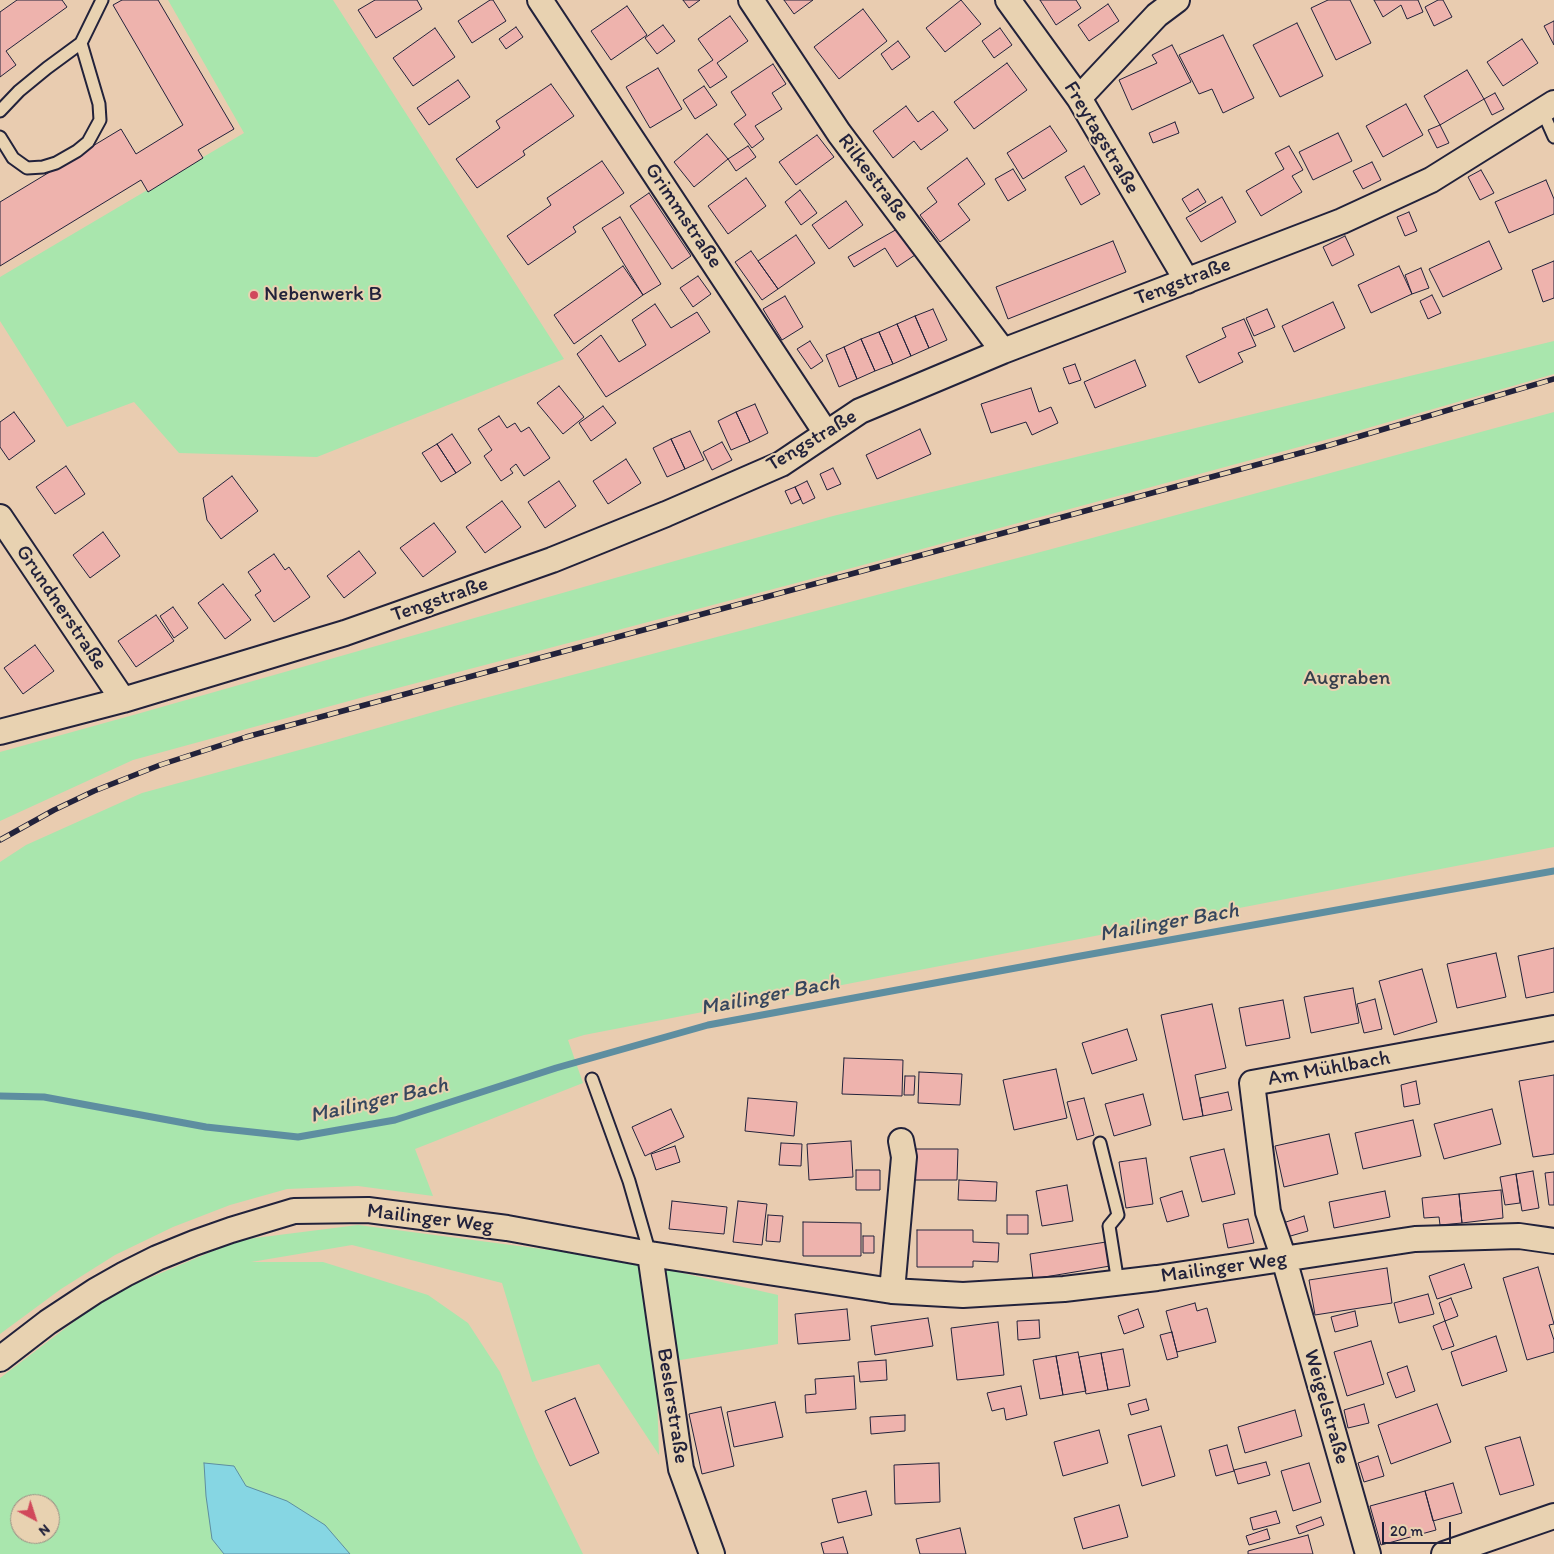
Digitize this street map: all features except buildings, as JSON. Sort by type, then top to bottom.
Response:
[{"type":"street","name":"Grimmstraße","points":[[540,0],[826,433]]},
{"type":"street","name":"Rilkestraße","points":[[751,0],[839,133],[1003,351]]},
{"type":"street","name":"Freytagstraße","points":[[1008,0],[1079,98],[1186,281]]},
{"type":"street","points":[[1079,98],[1157,15],[1177,0]]},
{"type":"street","name":"Tengstraße","points":[[0,732],[123,700],[345,633],[552,560],[666,514],[780,464],[860,411],[1003,351],[1342,221],[1431,180],[1548,106]]},
{"type":"street","name":"Grundnerstraße","points":[[0,516],[123,700]]},
{"type":"street","name":"Am Mühlbach","points":[[1284,1259],[1268,1212],[1252,1083],[1554,1028]]},
{"type":"street","points":[[892,1291],[904,1157],[901,1140]]},
{"type":"street","name":"Mailinger Weg","points":[[0,1359],[48,1322],[95,1291],[156,1258],[248,1224],[294,1211],[368,1210],[507,1228],[650,1254],[892,1291],[963,1295],[1064,1289],[1118,1283],[1415,1239],[1519,1236],[1554,1241]]},
{"type":"street","name":"Beslerstraße","points":[[650,1254],[681,1470],[712,1554]]},
{"type":"street","name":"Weigelstraße","points":[[1284,1259],[1368,1554]]},
{"type":"street","points":[[1444,1554],[1554,1516]]},
{"type":"lane","points":[[0,111],[19,91],[81,43],[102,0]]},
{"type":"lane","points":[[0,137],[13,158],[27,168],[44,167],[56,163],[88,142],[100,120],[99,104],[81,43]]},
{"type":"lane","name":"Tengstraße","points":[[1548,106],[1554,137]]},
{"type":"lane","points":[[592,1079],[629,1181],[650,1254]]},
{"type":"lane","points":[[1100,1144],[1118,1215],[1109,1226],[1118,1283]]},
{"type":"green space","points":[[168,0],[333,0],[564,359],[317,457],[179,453],[134,402],[67,427],[0,321],[0,277],[244,133]]},
{"type":"green space","points":[[1554,341],[1554,374],[1347,434],[133,760],[0,821],[0,752],[833,516]]},
{"type":"green space","name":"Augraben","points":[[1554,412],[1554,847],[584,1035],[568,1040],[583,1083],[415,1149],[433,1196],[358,1186],[287,1189],[230,1205],[173,1227],[115,1255],[61,1289],[0,1334],[0,862],[26,845],[142,793],[458,705],[1048,550]]},
{"type":"green space","points":[[358,1225],[626,1260],[778,1295],[778,1344],[656,1364],[659,1455],[599,1364],[532,1382],[502,1283],[352,1245],[251,1262],[323,1262],[428,1295],[468,1323],[500,1372],[536,1458],[583,1554],[0,1554],[0,1378],[109,1295],[239,1240]]},
{"type":"water","points":[[204,1463],[234,1466],[246,1486],[287,1501],[325,1525],[350,1554],[224,1554],[212,1539]]},
{"type":"waterway","name":"Mailinger Bach","points":[[0,1096],[44,1097],[206,1127],[298,1137],[395,1120],[556,1068],[708,1025],[1554,871]]},
{"type":"railway","points":[[0,840],[54,810],[94,791],[160,765],[246,737],[1330,445],[1554,379]]},
{"type":"place","name":"Nebenwerk B","points":[[254,295]]}]
